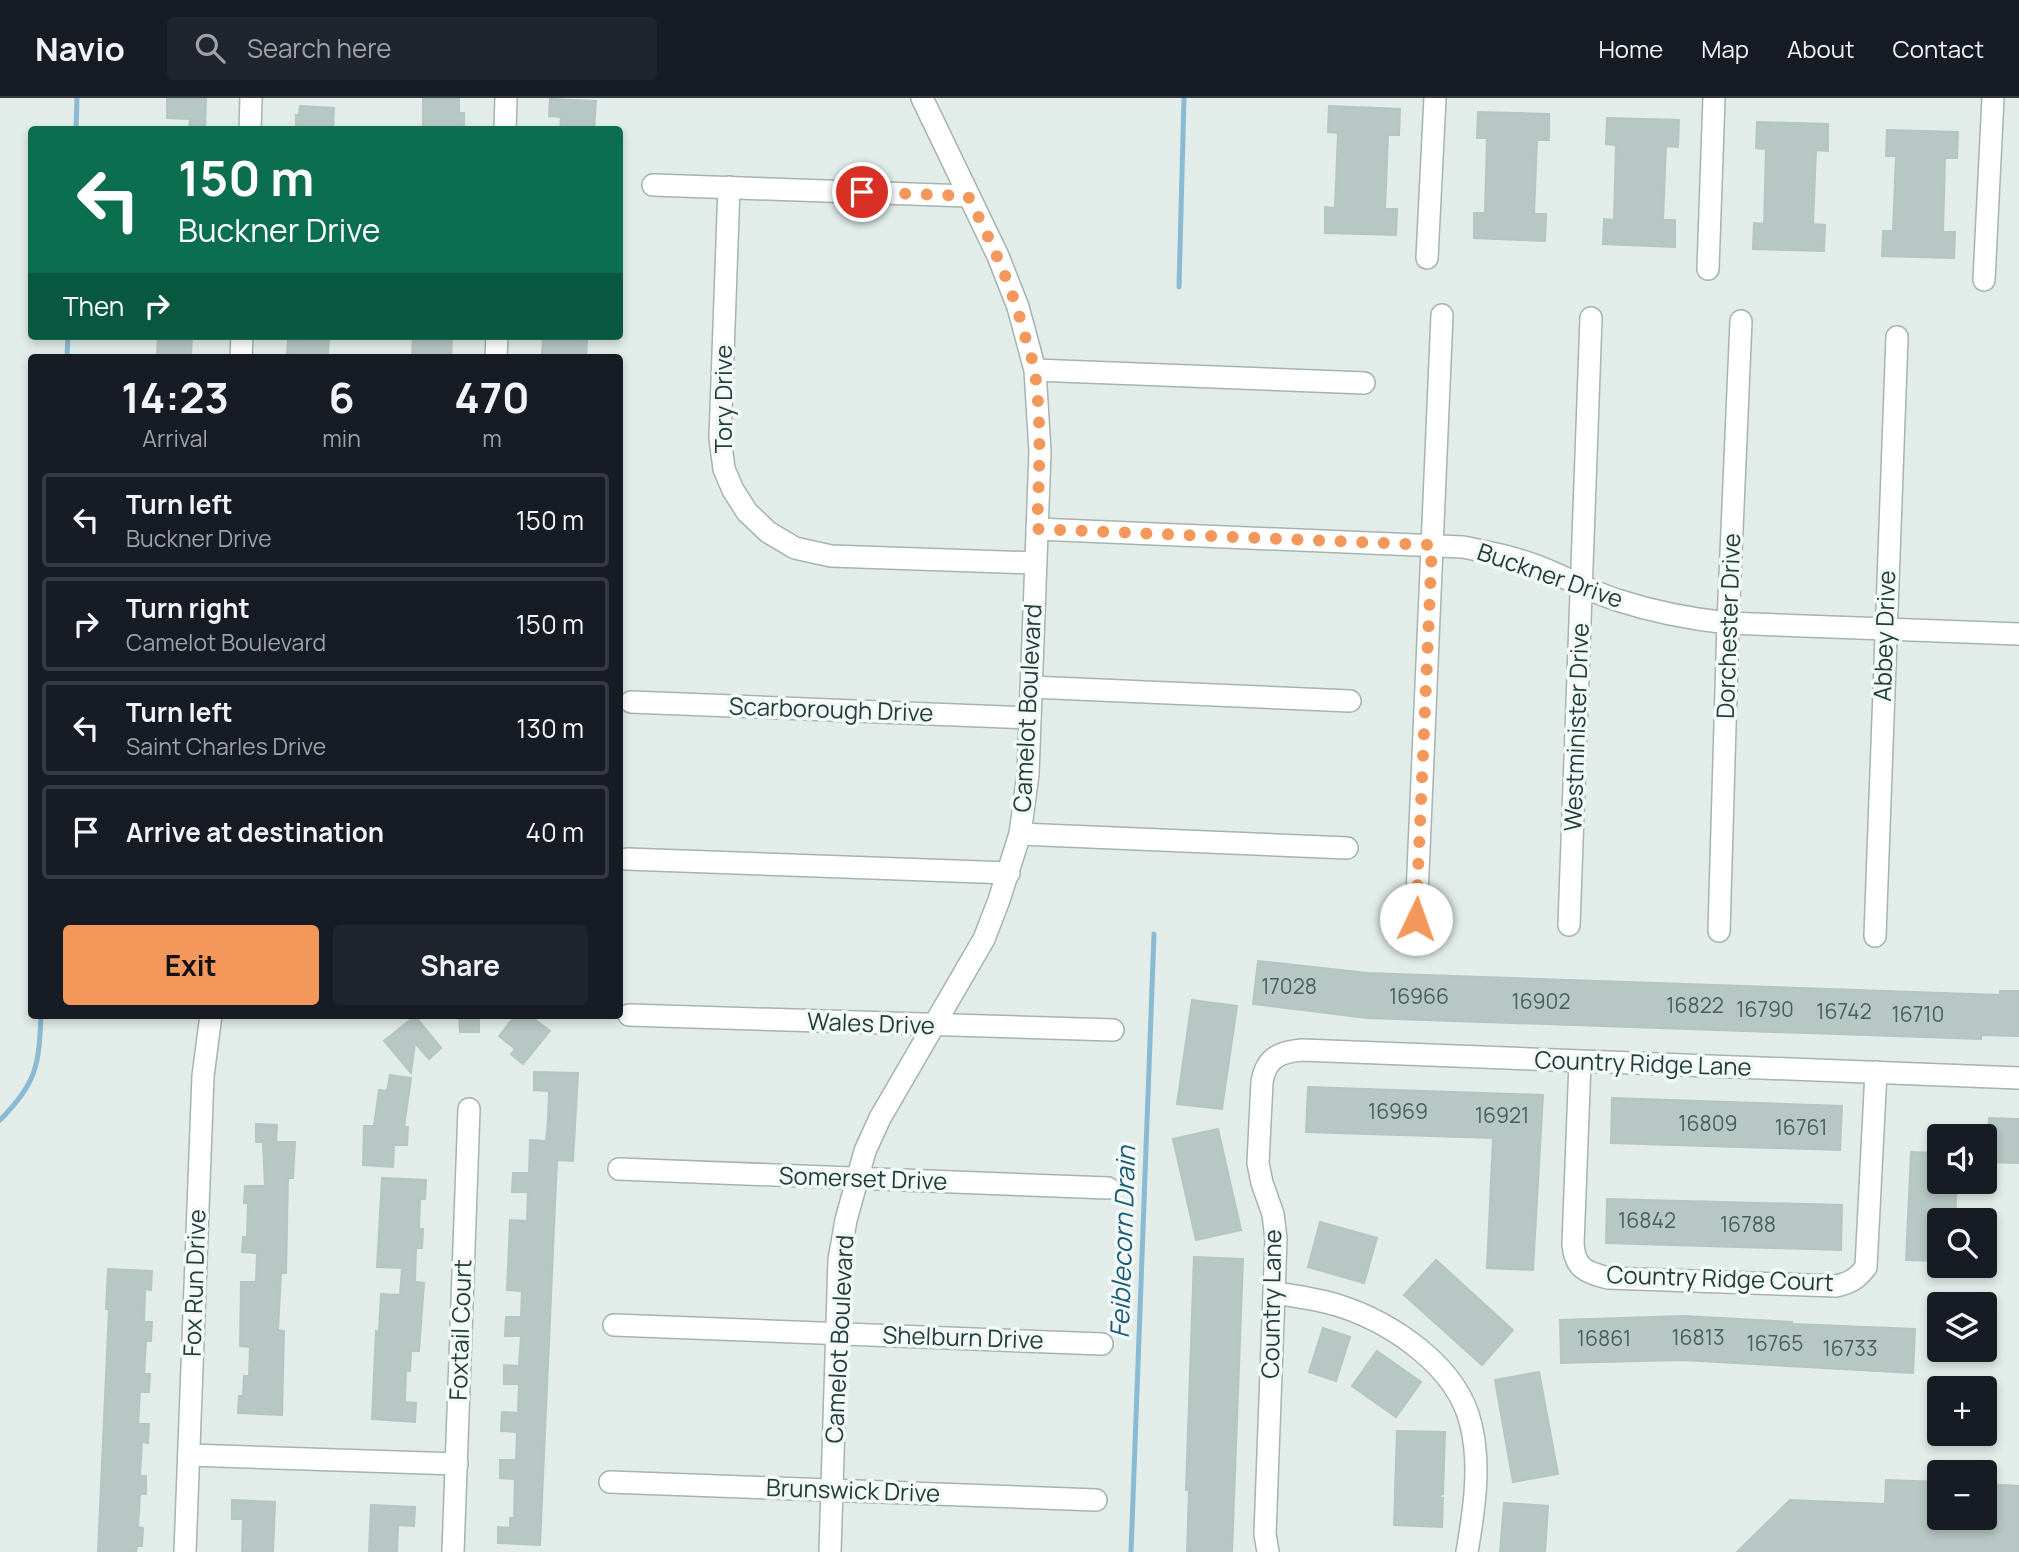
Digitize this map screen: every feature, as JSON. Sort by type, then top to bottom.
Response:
[{"type":"street","points":[[250,126],[251,98]]},
{"type":"street","points":[[505,126],[506,98]]},
{"type":"street","name":"Camelot Boulevard","points":[[831,1552],[839,1260],[846,1220],[865,1151],[880,1118],[984,939],[1009,873],[1020,834],[1028,774],[1040,452],[1035,370],[1018,307],[998,256],[922,98]]},
{"type":"street","points":[[1427,258],[1435,98]]},
{"type":"street","points":[[1708,269],[1714,98]]},
{"type":"street","points":[[1984,280],[1993,98]]},
{"type":"street","points":[[653,185],[968,196]]},
{"type":"street","name":"Tory Drive","points":[[729,187],[720,438],[724,469],[747,512],[768,533],[795,548],[831,555],[1035,563]]},
{"type":"street","points":[[1416,919],[1442,315]]},
{"type":"street","name":"Westminister Drive","points":[[1569,925],[1591,318]]},
{"type":"street","name":"Dorchester Drive","points":[[1719,931],[1728,623],[1741,321]]},
{"type":"street","name":"Abbey Drive","points":[[1875,936],[1897,337]]},
{"type":"street","points":[[1035,370],[1364,383]]},
{"type":"street","name":"Buckner Drive","points":[[1037,529],[1464,547],[1537,566],[1582,586],[1654,612],[1728,623],[2019,634]]},
{"type":"street","points":[[1031,687],[1350,701]]},
{"type":"street","name":"Scarborough Drive","points":[[631,702],[1030,718]]},
{"type":"street","points":[[1020,834],[1348,848]]},
{"type":"street","points":[[627,859],[1009,873]]},
{"type":"street","name":"Wales Drive","points":[[629,1015],[1114,1030]]},
{"type":"street","name":"Fox Run Drive","points":[[185,1552],[203,1076],[210,1019]]},
{"type":"street","name":"Country Ridge Lane","points":[[1270,1059],[1282,1052],[1301,1050],[2019,1078]]},
{"type":"street","name":"Country Lane","points":[[1268,1552],[1265,1534],[1275,1293],[1275,1227],[1258,1163],[1262,1082],[1270,1059]]},
{"type":"street","name":"Country Ridge Court","points":[[1580,1062],[1573,1244],[1574,1256],[1581,1268],[1608,1278],[1822,1286],[1849,1283],[1866,1267],[1876,1072]]},
{"type":"street","name":"Foxtail Court","points":[[453,1552],[469,1109]]},
{"type":"street","name":"Somerset Drive","points":[[619,1169],[1108,1188]]},
{"type":"street","points":[[1275,1293],[1338,1305],[1362,1315],[1416,1347],[1449,1381],[1471,1422],[1475,1446],[1476,1469],[1467,1552]]},
{"type":"street","name":"Shelburn Drive","points":[[614,1325],[1102,1344]]},
{"type":"street","points":[[189,1455],[457,1464]]},
{"type":"street","name":"Brunswick Drive","points":[[610,1482],[1097,1500]]},
{"type":"building","points":[[167,98],[206,98],[205,126],[189,126],[190,119],[167,118]]},
{"type":"building","points":[[423,98],[459,98],[459,113],[464,113],[464,126],[423,126]]},
{"type":"building","points":[[550,99],[596,101],[594,126],[560,126],[561,117],[549,116]]},
{"type":"building","points":[[300,106],[334,108],[333,126],[296,126],[296,115],[299,115]]},
{"type":"building","points":[[1329,106],[1400,109],[1399,135],[1388,135],[1385,209],[1397,209],[1396,235],[1325,233],[1325,207],[1335,208],[1338,133],[1328,132]]},
{"type":"building","points":[[1478,112],[1549,114],[1549,140],[1537,140],[1534,214],[1546,214],[1545,241],[1474,238],[1474,213],[1485,213],[1487,138],[1477,138]]},
{"type":"building","points":[[1607,118],[1679,120],[1678,147],[1666,146],[1663,220],[1675,220],[1675,247],[1603,244],[1604,219],[1614,220],[1616,145],[1606,144]]},
{"type":"building","points":[[1757,122],[1828,124],[1828,151],[1816,150],[1813,224],[1825,225],[1824,251],[1753,249],[1754,223],[1764,224],[1766,149],[1756,148]]},
{"type":"building","points":[[1887,130],[1958,132],[1957,158],[1945,158],[1943,232],[1955,232],[1954,258],[1882,256],[1883,231],[1893,231],[1896,156],[1886,156]]},
{"type":"building","points":[[158,340],[192,340],[191,354],[157,354]]},
{"type":"building","points":[[288,340],[329,340],[328,354],[287,354]]},
{"type":"building","points":[[413,340],[452,340],[451,354],[412,354]]},
{"type":"building","points":[[543,340],[587,340],[586,354],[542,354]]},
{"type":"building","points":[[1258,961],[1367,973],[2000,995],[2000,991],[2019,991],[2019,1036],[1981,1035],[1981,1039],[1367,1018],[1253,1004]]},
{"type":"building","points":[[1192,1000],[1237,1006],[1222,1109],[1177,1104]]},
{"type":"building","points":[[411,1019],[417,1019],[441,1048],[429,1059],[415,1043],[411,1073],[384,1041]]},
{"type":"building","points":[[459,1019],[479,1019],[479,1032],[460,1032]]},
{"type":"building","points":[[513,1019],[534,1019],[550,1031],[523,1064],[511,1054],[515,1049],[499,1036]]},
{"type":"building","points":[[534,1072],[578,1073],[573,1161],[557,1160],[540,1545],[498,1543],[498,1527],[510,1528],[510,1518],[514,1518],[515,1479],[500,1478],[500,1460],[516,1460],[517,1432],[501,1431],[502,1412],[518,1413],[519,1384],[504,1384],[504,1365],[519,1366],[521,1336],[505,1336],[506,1317],[521,1317],[522,1291],[507,1290],[510,1220],[527,1221],[528,1192],[512,1192],[513,1173],[529,1173],[530,1140],[546,1141],[548,1121],[549,1091],[534,1090]]},
{"type":"building","points":[[390,1075],[411,1078],[404,1127],[408,1127],[407,1145],[394,1145],[393,1167],[363,1165],[364,1126],[374,1126],[379,1090],[387,1091]]},
{"type":"building","points":[[1308,1087],[1543,1095],[1533,1270],[1487,1268],[1493,1138],[1306,1132]]},
{"type":"building","points":[[1612,1098],[1842,1106],[1840,1150],[1611,1143]]},
{"type":"building","points":[[1989,1118],[2019,1119],[2019,1163],[1997,1162],[1997,1124],[1989,1124]]},
{"type":"building","points":[[256,1124],[277,1125],[276,1142],[295,1142],[293,1178],[288,1178],[286,1273],[281,1273],[278,1330],[284,1331],[282,1415],[238,1413],[239,1396],[243,1396],[244,1376],[249,1376],[250,1347],[240,1346],[241,1282],[256,1282],[257,1253],[242,1252],[243,1237],[247,1237],[248,1203],[244,1203],[245,1186],[265,1186],[263,1142],[256,1142]]},
{"type":"building","points":[[1218,1129],[1241,1230],[1196,1240],[1173,1139]]},
{"type":"building","points":[[1911,1152],[1927,1153],[1927,1194],[1956,1194],[1956,1208],[1927,1208],[1927,1261],[1906,1260]]},
{"type":"building","points":[[382,1178],[426,1180],[425,1199],[420,1199],[419,1229],[423,1229],[422,1248],[416,1248],[415,1282],[424,1283],[419,1351],[411,1351],[410,1371],[406,1371],[405,1402],[416,1403],[415,1422],[372,1419],[376,1331],[379,1332],[381,1294],[400,1295],[402,1268],[377,1267]]},
{"type":"building","points":[[1607,1199],[1842,1205],[1841,1250],[1606,1243]]},
{"type":"building","points":[[1320,1222],[1377,1238],[1364,1283],[1308,1267]]},
{"type":"building","points":[[1194,1257],[1243,1259],[1232,1552],[1187,1552],[1189,1490],[1186,1490]]},
{"type":"building","points":[[1436,1260],[1513,1330],[1482,1365],[1404,1295]]},
{"type":"building","points":[[108,1269],[152,1271],[151,1290],[145,1289],[144,1322],[152,1322],[151,1341],[146,1341],[144,1374],[150,1374],[149,1392],[140,1392],[138,1424],[149,1424],[148,1443],[142,1442],[140,1476],[146,1476],[146,1494],[140,1494],[138,1527],[143,1528],[142,1546],[137,1546],[136,1552],[98,1552],[109,1309],[106,1309]]},
{"type":"building","points":[[1684,1316],[1915,1329],[1913,1373],[1682,1360],[1561,1363],[1560,1320]]},
{"type":"building","points":[[1323,1328],[1350,1337],[1336,1381],[1309,1372]]},
{"type":"building","points":[[1377,1351],[1421,1382],[1396,1417],[1352,1386]]},
{"type":"building","points":[[1539,1372],[1558,1474],[1513,1482],[1495,1380]]},
{"type":"building","points":[[1397,1431],[1445,1432],[1443,1494],[1440,1495],[1440,1498],[1443,1498],[1442,1527],[1394,1525]]},
{"type":"building","points":[[1886,1480],[1927,1482],[1927,1530],[1997,1530],[1997,1485],[2019,1486],[2019,1552],[1737,1552],[1790,1500],[1885,1504]]},
{"type":"building","points":[[232,1500],[275,1502],[273,1552],[242,1552],[243,1519],[232,1519]]},
{"type":"building","points":[[1504,1503],[1548,1506],[1545,1552],[1500,1552]]},
{"type":"building","points":[[371,1505],[415,1507],[414,1526],[398,1525],[397,1552],[369,1552]]},
{"type":"waterway","points":[[76,126],[77,98]]},
{"type":"waterway","name":"Feiblecorn Drain","points":[[1179,287],[1184,98]]},
{"type":"waterway","points":[[67,354],[68,340]]},
{"type":"waterway","name":"Feiblecorn Drain","points":[[1131,1552],[1154,934]]},
{"type":"waterway","points":[[0,1120],[22,1095],[34,1072],[41,1019]]},
{"type":"route","points":[[862,192],[968,196],[1008,281],[1035,370],[1040,452],[1037,529],[1432,545],[1416,919]]}]
